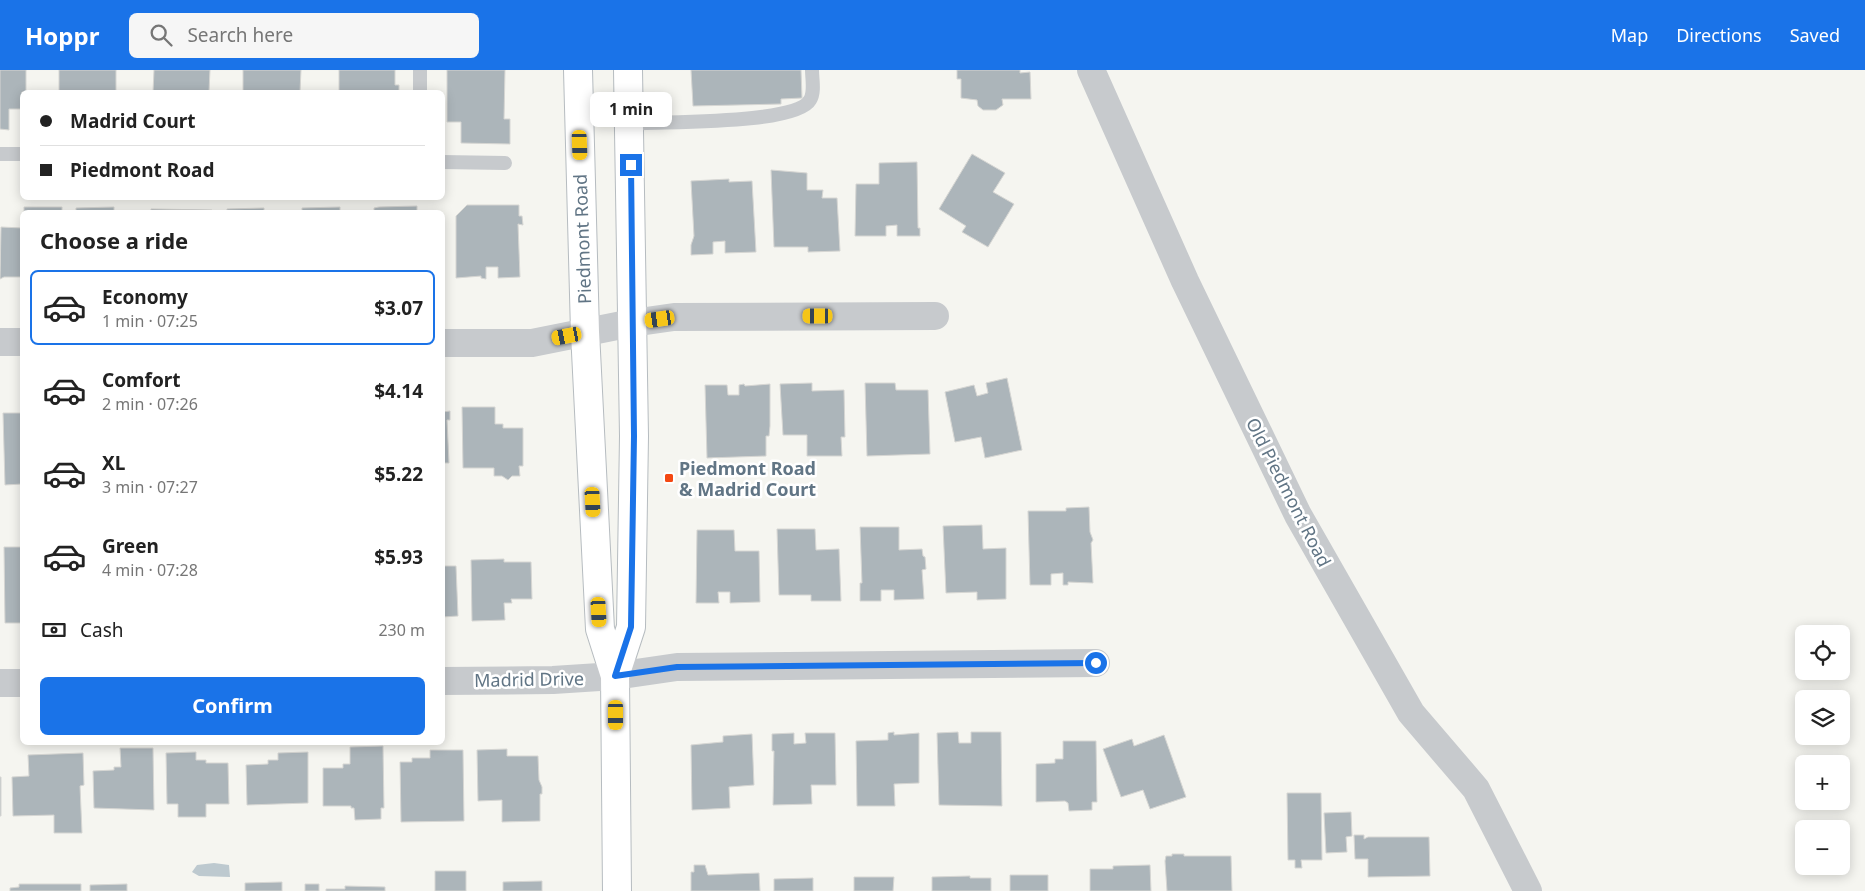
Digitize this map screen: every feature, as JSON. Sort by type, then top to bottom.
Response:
[{"type":"main road","name":"Piedmont Road","points":[[578,70],[585,332],[600,629],[615,676],[617,891]]},
{"type":"main road","name":"Piedmont Road","points":[[615,676],[631,627],[634,436],[628,70]]},
{"type":"street","name":"Old Piedmont Road","points":[[1091,70],[1185,282],[1298,515],[1411,713],[1476,789],[1528,891]]},
{"type":"street","points":[[445,344],[532,343],[632,323],[681,317],[935,316]]},
{"type":"street","points":[[0,342],[20,342]]},
{"type":"street","name":"Madrid Drive","points":[[445,681],[553,680],[615,676],[677,667],[1096,663]]},
{"type":"street","points":[[0,683],[20,683]]},
{"type":"lane","points":[[420,70],[420,90]]},
{"type":"lane","points":[[629,124],[740,119],[775,116],[799,110],[810,102],[812,70]]},
{"type":"lane","points":[[0,154],[20,154]]},
{"type":"lane","points":[[445,162],[505,163]]},
{"type":"shaded area","points":[[214,863],[229,865],[230,877],[199,876],[192,872],[197,865]]},
{"type":"building","points":[[0,70],[26,70],[26,90],[20,90],[20,109],[9,109],[9,130],[0,129]]},
{"type":"building","points":[[59,70],[116,70],[116,90],[59,90]]},
{"type":"building","points":[[154,70],[210,70],[209,90],[153,90]]},
{"type":"building","points":[[243,70],[301,70],[300,90],[243,90]]},
{"type":"building","points":[[339,70],[395,70],[395,85],[399,85],[399,90],[339,90]]},
{"type":"building","points":[[447,70],[505,70],[504,119],[510,119],[510,144],[461,143],[461,122],[447,122]]},
{"type":"building","points":[[691,70],[801,70],[802,98],[781,99],[781,104],[693,106]]},
{"type":"building","points":[[957,70],[1020,70],[1020,73],[1030,72],[1031,99],[1002,99],[1003,105],[996,110],[983,110],[978,106],[977,100],[961,98],[961,79],[957,79]]},
{"type":"building","points":[[972,154],[1005,173],[993,192],[1014,204],[988,247],[962,232],[966,226],[939,209]]},
{"type":"building","points":[[917,162],[918,228],[920,228],[920,236],[897,236],[897,225],[886,226],[886,236],[855,236],[856,184],[879,184],[879,163]]},
{"type":"building","points":[[771,170],[807,173],[807,190],[823,190],[822,198],[837,198],[840,251],[808,252],[808,247],[774,247]]},
{"type":"building","points":[[729,179],[729,182],[752,181],[756,252],[725,253],[725,241],[713,242],[713,254],[691,255],[691,245],[694,236],[691,181]]},
{"type":"building","points":[[467,205],[519,205],[519,216],[522,216],[523,225],[518,224],[520,277],[498,278],[498,267],[486,267],[486,279],[481,278],[481,276],[456,278],[456,216]]},
{"type":"building","points":[[417,206],[417,210],[374,210],[374,208]]},
{"type":"building","points":[[24,207],[62,207],[62,210],[24,210]]},
{"type":"building","points":[[114,207],[114,210],[76,210],[76,208]]},
{"type":"building","points":[[340,207],[340,210],[302,210],[302,208]]},
{"type":"building","points":[[264,208],[264,210],[227,210]]},
{"type":"building","points":[[151,209],[212,210],[151,210]]},
{"type":"building","points":[[1,227],[20,228],[20,277],[4,277],[0,279]]},
{"type":"building","points":[[1007,378],[1022,450],[985,458],[981,437],[955,442],[945,392],[974,385],[977,396],[988,393],[986,383]]},
{"type":"building","points":[[812,383],[812,391],[844,390],[845,437],[841,437],[842,456],[807,456],[807,435],[783,435],[780,384]]},
{"type":"building","points":[[865,383],[895,383],[896,390],[928,390],[930,454],[867,456]]},
{"type":"building","points":[[744,384],[745,386],[770,384],[770,426],[769,436],[766,436],[766,456],[707,458],[705,385],[727,385],[728,395],[739,395],[739,385]]},
{"type":"building","points":[[462,407],[495,407],[495,424],[503,424],[503,428],[523,428],[523,466],[519,466],[520,476],[512,476],[508,480],[502,476],[494,476],[494,468],[463,468]]},
{"type":"building","points":[[450,411],[450,420],[447,420],[449,463],[445,463],[445,412]]},
{"type":"building","points":[[3,413],[20,413],[20,484],[5,485]]},
{"type":"building","points":[[1089,507],[1090,532],[1093,540],[1091,543],[1093,583],[1068,582],[1068,585],[1063,585],[1063,573],[1051,574],[1051,585],[1030,585],[1028,511],[1066,511],[1066,508]]},
{"type":"building","points":[[982,525],[983,549],[1006,548],[1006,599],[977,600],[977,592],[946,593],[943,526]]},
{"type":"building","points":[[860,527],[899,527],[899,550],[922,549],[926,569],[922,570],[924,599],[894,600],[894,590],[881,590],[881,601],[860,601],[860,583],[862,583]]},
{"type":"building","points":[[777,529],[815,529],[816,550],[839,549],[841,601],[811,601],[811,595],[779,595]]},
{"type":"building","points":[[697,530],[734,530],[735,551],[759,551],[760,602],[730,603],[730,592],[718,592],[719,603],[696,603]]},
{"type":"building","points":[[4,547],[20,547],[20,623],[5,623]]},
{"type":"building","points":[[504,559],[504,562],[531,562],[532,599],[511,599],[512,603],[504,603],[505,620],[472,621],[471,560]]},
{"type":"building","points":[[445,566],[456,566],[458,616],[445,617]]},
{"type":"building","points":[[894,732],[894,735],[919,733],[919,783],[894,784],[895,806],[857,806],[856,741],[888,740],[888,733]]},
{"type":"building","points":[[958,732],[959,743],[971,743],[971,732],[1001,732],[1002,806],[939,805],[937,733]]},
{"type":"building","points":[[794,733],[794,744],[806,743],[805,733],[835,733],[836,785],[811,785],[812,804],[773,805],[774,751],[772,751],[772,734]]},
{"type":"building","points":[[752,734],[754,785],[729,787],[730,808],[692,810],[691,745],[723,742],[723,736]]},
{"type":"building","points":[[1164,735],[1186,797],[1150,809],[1143,790],[1121,797],[1103,749],[1132,739],[1134,746]]},
{"type":"building","points":[[1063,741],[1096,741],[1097,802],[1092,802],[1092,810],[1069,811],[1068,803],[1065,801],[1036,802],[1036,764],[1055,763],[1055,759],[1063,759]]},
{"type":"building","points":[[383,746],[384,808],[381,808],[381,819],[355,820],[354,808],[351,808],[351,806],[323,806],[323,768],[343,768],[343,764],[350,764],[350,747]]},
{"type":"building","points":[[120,748],[153,748],[154,810],[94,808],[93,771],[114,770],[114,767],[121,767]]},
{"type":"building","points":[[507,749],[507,756],[538,756],[539,780],[542,787],[542,794],[540,794],[540,821],[502,822],[502,800],[478,801],[477,750]]},
{"type":"building","points":[[430,750],[463,750],[464,821],[401,822],[400,762],[412,762],[412,758],[430,758]]},
{"type":"building","points":[[196,752],[196,760],[206,760],[206,763],[228,763],[229,804],[206,804],[206,817],[178,817],[178,804],[167,804],[166,753]]},
{"type":"building","points":[[308,752],[308,803],[247,805],[246,765],[268,764],[268,760],[278,760],[278,753]]},
{"type":"building","points":[[83,753],[84,785],[80,786],[82,833],[54,833],[54,815],[13,816],[12,777],[29,776],[28,755]]},
{"type":"building","points":[[1,777],[1,816],[0,816]]},
{"type":"building","points":[[1287,793],[1321,793],[1322,860],[1301,860],[1302,868],[1295,868],[1295,860],[1288,860]]},
{"type":"building","points":[[1351,812],[1352,836],[1346,837],[1347,852],[1326,853],[1324,813]]},
{"type":"building","points":[[1354,835],[1364,835],[1364,839],[1368,837],[1429,837],[1430,876],[1368,877],[1368,859],[1355,859]]},
{"type":"building","points":[[1172,854],[1184,854],[1184,856],[1231,856],[1232,891],[1167,891],[1165,861],[1166,856],[1172,856]]},
{"type":"building","points":[[694,865],[705,865],[708,875],[759,873],[760,891],[691,891],[691,872],[694,872]]},
{"type":"building","points":[[1150,865],[1151,891],[1090,891],[1090,869],[1113,869],[1113,866]]},
{"type":"building","points":[[435,871],[466,871],[466,891],[435,891]]},
{"type":"building","points":[[1010,875],[1048,875],[1048,891],[1010,891]]},
{"type":"building","points":[[970,876],[970,878],[991,878],[991,891],[932,891],[932,877]]},
{"type":"building","points":[[854,877],[894,877],[893,891],[854,891]]},
{"type":"building","points":[[813,878],[813,891],[774,891],[774,879]]},
{"type":"building","points":[[542,881],[542,891],[503,891],[503,882]]},
{"type":"building","points":[[282,882],[282,891],[245,891],[245,883]]},
{"type":"building","points":[[19,884],[81,884],[81,891],[10,891],[10,888],[19,887]]},
{"type":"building","points":[[127,884],[127,891],[90,891],[90,885]]},
{"type":"building","points":[[305,884],[319,884],[319,891],[305,891]]},
{"type":"building","points":[[345,886],[385,887],[385,891],[326,891],[326,889],[345,889]]},
{"type":"place","name":"Piedmont Road & Madrid Court","points":[[669,478]]},
{"type":"route","points":[[631,165],[634,436],[631,627],[615,676],[677,667],[1096,663]]}]
